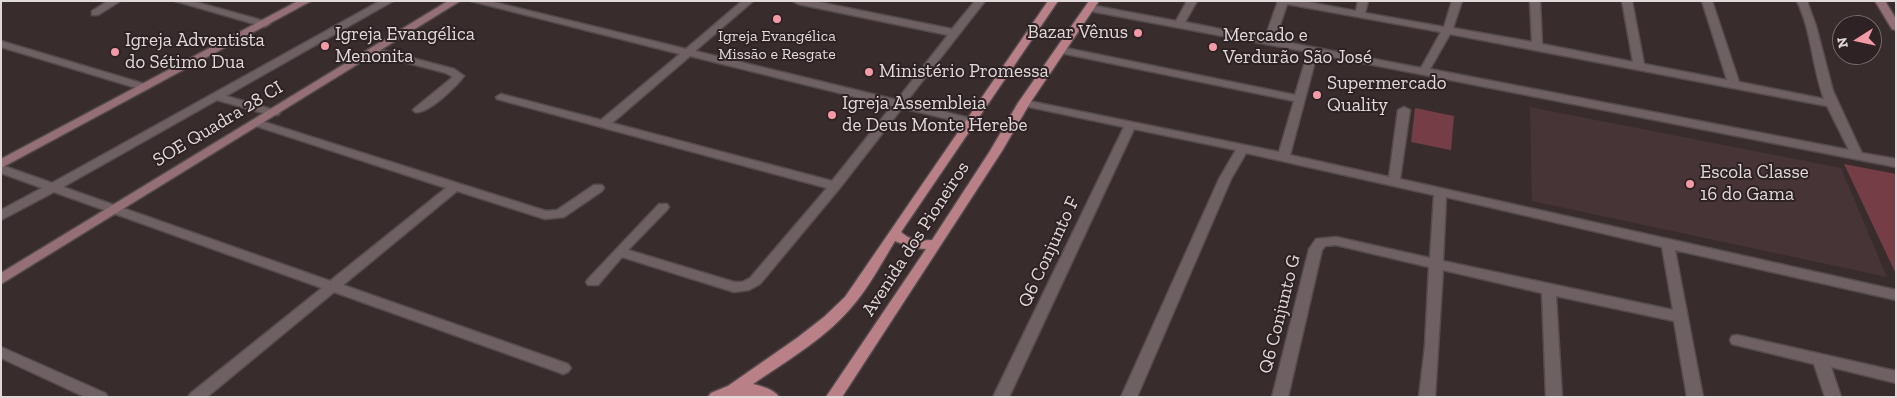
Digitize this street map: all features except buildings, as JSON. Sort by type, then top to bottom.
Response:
[{"type":"main road","name":"Avenida dos Pioneiros","points":[[732,391],[809,336],[841,310],[863,284],[894,233],[973,122],[1053,1]]},
{"type":"main road","name":"Avenida dos Pioneiros","points":[[834,397],[936,244],[996,151],[1024,103],[1092,5]]},
{"type":"main road","points":[[894,233],[901,240],[909,244],[936,244]]},
{"type":"main road","points":[[716,397],[732,391],[746,389],[758,391],[771,397]]},
{"type":"street","points":[[95,13],[115,1]]},
{"type":"street","points":[[180,1],[265,24]]},
{"type":"street","points":[[1,164],[306,1]]},
{"type":"street","points":[[1,216],[388,1]]},
{"type":"street","name":"SOE Quadra 28 CI","points":[[1,279],[455,1]]},
{"type":"street","points":[[476,1],[973,122]]},
{"type":"street","points":[[605,123],[748,1]]},
{"type":"street","points":[[798,1],[955,33]]},
{"type":"street","points":[[619,252],[734,287],[744,287],[755,281],[835,186],[980,1]]},
{"type":"street","points":[[1179,24],[1192,1]]},
{"type":"street","points":[[1269,42],[1284,1],[1537,46],[1830,103]]},
{"type":"street","points":[[1360,15],[1363,1]]},
{"type":"street","points":[[1423,72],[1454,17],[1457,1]]},
{"type":"street","points":[[1535,1],[1537,46]]},
{"type":"street","points":[[1627,1],[1639,66]]},
{"type":"street","points":[[1707,1],[1734,84]]},
{"type":"street","points":[[1802,1],[1812,22],[1820,67],[1830,103],[1858,156]]},
{"type":"street","points":[[1880,1],[1896,27]]},
{"type":"street","points":[[1092,5],[1313,51],[1896,163]]},
{"type":"street","points":[[1439,46],[1472,35]]},
{"type":"street","points":[[1,44],[144,87]]},
{"type":"street","points":[[1061,50],[1299,99]]},
{"type":"street","points":[[374,51],[450,71],[459,76],[451,85],[419,110]]},
{"type":"street","points":[[1284,157],[1313,51]]},
{"type":"street","points":[[218,97],[274,113]]},
{"type":"street","points":[[501,97],[605,123],[835,186]]},
{"type":"street","points":[[1024,103],[1131,124],[1440,191],[1896,296]]},
{"type":"street","points":[[1394,181],[1404,110]]},
{"type":"street","points":[[257,123],[545,216],[560,214],[598,188]]},
{"type":"street","name":"Q6 Conjunto F","points":[[1001,397],[1131,124]]},
{"type":"street","points":[[1128,397],[1225,178],[1242,148]]},
{"type":"street","points":[[1,170],[563,368]]},
{"type":"street","points":[[196,397],[456,186]]},
{"type":"street","points":[[1427,397],[1434,321],[1435,264],[1440,191]]},
{"type":"street","points":[[593,282],[619,252],[664,207]]},
{"type":"street","name":"Q6 Conjunto G","points":[[1280,397],[1316,249],[1321,242],[1336,241],[1435,264]]},
{"type":"street","points":[[1668,245],[1695,397]]},
{"type":"street","points":[[1435,264],[1680,317]]},
{"type":"street","points":[[1549,290],[1554,397]]},
{"type":"street","points":[[1737,340],[1896,378]]},
{"type":"street","points":[[1,352],[100,397]]},
{"type":"street","points":[[1821,361],[1833,397]]},
{"type":"shaded area","name":"Escola Classe 16 do Gama","points":[[1530,107],[1841,168],[1887,277],[1532,201]]},
{"type":"shaded area","points":[[1415,108],[1454,116],[1451,150],[1411,142]]},
{"type":"shaded area","points":[[1844,164],[1896,174],[1896,274]]},
{"type":"place","name":"Igreja Evangélica Missão e Resgate","points":[[777,19]]},
{"type":"place","name":"Bazar Vênus","points":[[1138,33]]},
{"type":"place","name":"Igreja Evangélica Menonita","points":[[325,46]]},
{"type":"place","name":"Mercado e Verdurão São José","points":[[1213,47]]},
{"type":"place","name":"Igreja Adventista do Sétimo Dua","points":[[115,52]]},
{"type":"place","name":"Ministério Promessa","points":[[869,72]]},
{"type":"place","name":"Supermercado Quality","points":[[1317,95]]},
{"type":"place","name":"Igreja Assembleia de Deus Monte Herebe","points":[[832,115]]},
{"type":"place","name":"Escola Classe 16 do Gama","points":[[1690,184]]}]
